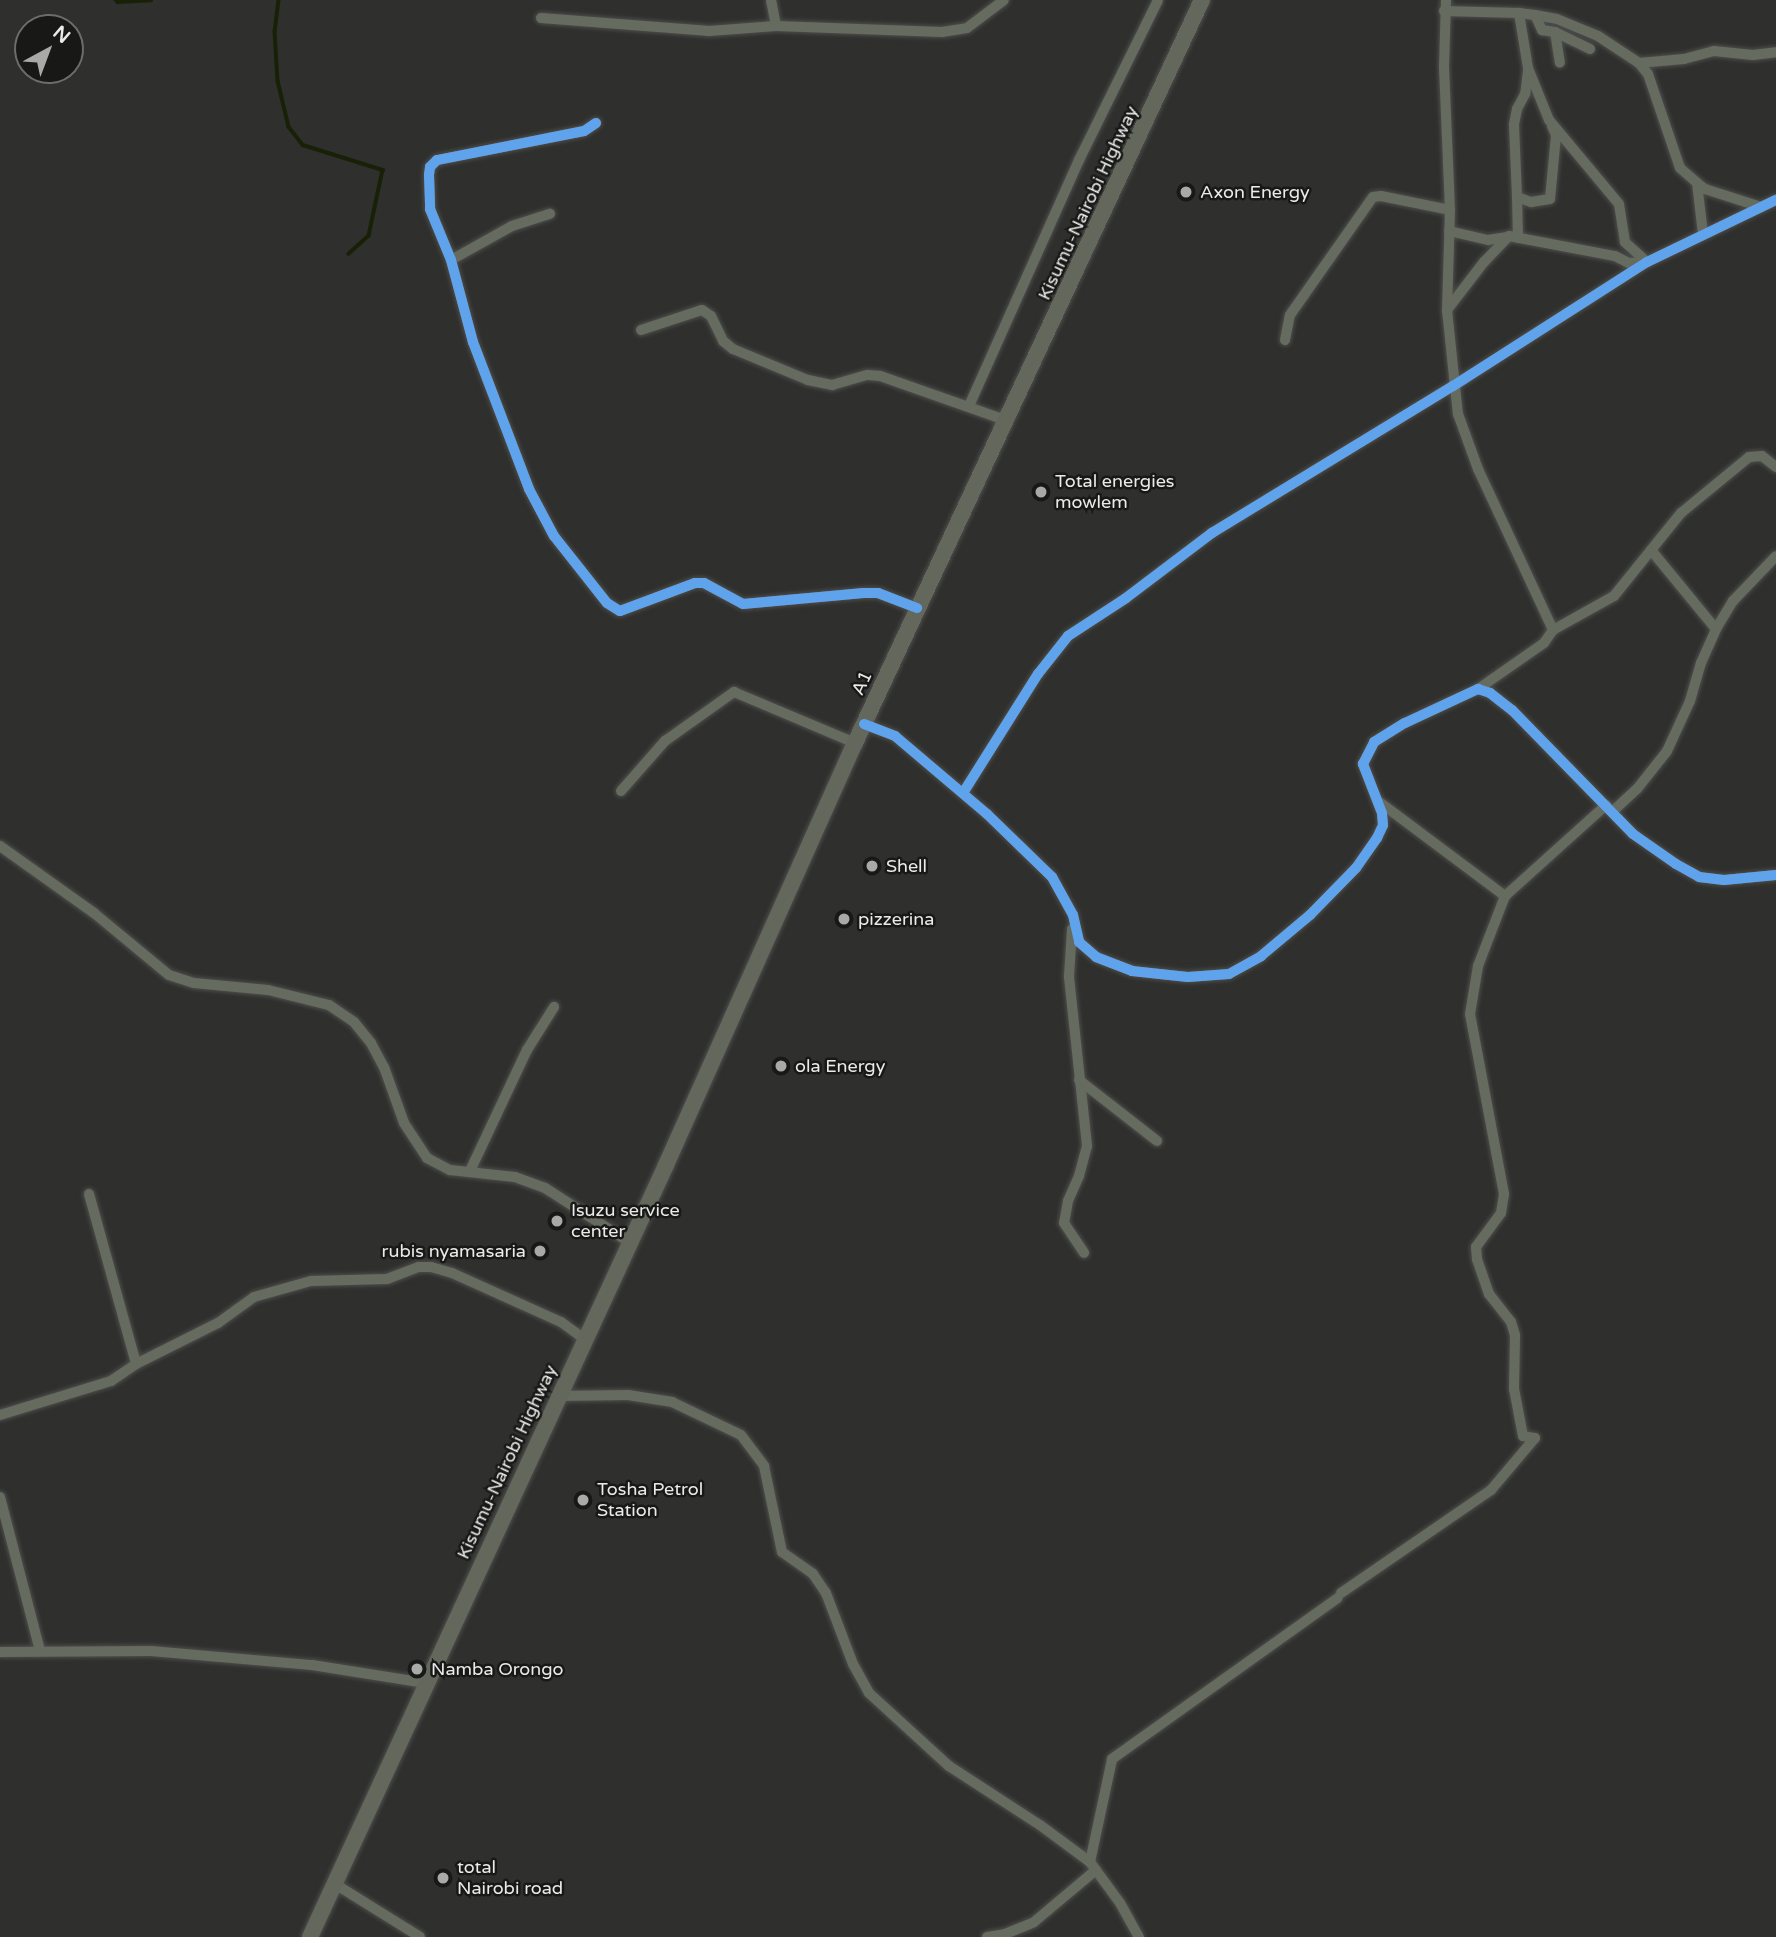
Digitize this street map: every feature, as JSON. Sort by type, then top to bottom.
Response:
[{"type":"highway","name":"Kisumu-Nairobi Highway","points":[[1008,421],[1202,0]]},
{"type":"highway","name":"A1","points":[[738,1004],[855,743],[1008,421]]},
{"type":"highway","name":"Kisumu-Nairobi Highway","points":[[310,1937],[738,1004]]},
{"type":"street","points":[[771,0],[776,26]]},
{"type":"street","points":[[541,18],[709,31],[776,26],[956,31],[975,24],[1004,0]]},
{"type":"street","points":[[969,406],[1079,160],[1158,0]]},
{"type":"street","points":[[1553,630],[1478,469],[1458,414],[1453,386],[1447,310],[1450,210],[1445,6],[1535,15],[1584,30],[1639,63],[1655,89],[1680,168],[1705,189],[1761,207]]},
{"type":"street","points":[[1517,197],[1531,202],[1550,199],[1556,135],[1528,68],[1518,13]]},
{"type":"street","points":[[1535,15],[1542,30],[1555,32],[1590,49]]},
{"type":"street","points":[[1555,32],[1560,63]]},
{"type":"street","points":[[1639,63],[1684,59],[1714,51],[1753,55],[1776,52]]},
{"type":"street","points":[[1447,310],[1484,262],[1513,237],[1517,197],[1514,125],[1517,109],[1525,94],[1528,68]]},
{"type":"street","points":[[1549,120],[1619,204],[1625,242],[1647,262]]},
{"type":"street","points":[[596,123],[584,131],[433,163],[428,185],[430,209],[451,260],[473,342],[529,489],[554,536],[614,609],[625,611],[695,583],[704,583],[743,604],[878,593],[918,608]]},
{"type":"street","points":[[1697,183],[1703,234]]},
{"type":"street","points":[[1285,341],[1290,315],[1373,197],[1381,196],[1450,210]]},
{"type":"street","points":[[962,793],[1038,674],[1068,636],[1126,598],[1212,533],[1453,386],[1647,262],[1776,200]]},
{"type":"street","points":[[451,260],[512,226],[550,214]]},
{"type":"street","points":[[1449,231],[1488,240],[1513,237],[1615,256],[1629,263],[1647,262]]},
{"type":"street","points":[[641,330],[702,310],[710,316],[723,341],[733,349],[808,380],[832,385],[867,375],[880,376],[1008,421]]},
{"type":"street","points":[[864,724],[895,736],[962,793],[1052,877],[1073,915],[1079,942],[1097,957],[1132,971],[1188,977],[1229,974],[1261,956],[1310,915],[1356,868],[1383,825],[1363,764],[1374,742],[1405,723],[1478,688],[1544,643],[1553,630],[1614,596],[1681,513],[1749,457],[1762,456],[1776,467]]},
{"type":"street","points":[[1651,550],[1716,629]]},
{"type":"street","points":[[987,1937],[1005,1934],[1034,1922],[1093,1866],[1112,1759],[1340,1595],[1492,1490],[1535,1438],[1523,1436],[1514,1388],[1515,1335],[1511,1322],[1489,1294],[1476,1247],[1501,1213],[1504,1194],[1470,1014],[1478,966],[1505,896],[1609,808],[1637,789],[1667,751],[1690,701],[1716,629],[1733,601],[1776,556]]},
{"type":"street","points":[[1478,688],[1490,693],[1512,710],[1633,834],[1699,877],[1724,880],[1776,875]]},
{"type":"street","points":[[621,791],[664,741],[734,692],[855,743]]},
{"type":"street","points":[[1377,800],[1505,896]]},
{"type":"street","points":[[0,846],[94,913],[169,975],[194,983],[268,990],[329,1005],[354,1022],[371,1043],[384,1067],[404,1123],[418,1148],[439,1166],[515,1177],[545,1188],[629,1242]]},
{"type":"street","points":[[1073,915],[1069,977],[1087,1146],[1079,1176],[1068,1201],[1064,1223],[1084,1253]]},
{"type":"street","points":[[470,1171],[527,1050],[554,1007]]},
{"type":"street","points":[[1079,1080],[1157,1141]]},
{"type":"street","points":[[89,1194],[136,1364]]},
{"type":"street","points":[[0,1415],[111,1381],[136,1364],[218,1323],[254,1297],[280,1288],[337,1279],[387,1279],[419,1267],[431,1267],[452,1273],[561,1322],[584,1339]]},
{"type":"street","points":[[557,1396],[628,1395],[672,1402],[716,1420],[741,1435],[764,1466],[782,1552],[813,1574],[826,1593],[853,1664],[869,1693],[948,1766],[1040,1825],[1093,1866],[1137,1933]]},
{"type":"street","points":[[0,1497],[40,1651]]},
{"type":"street","points":[[0,1652],[151,1651],[312,1665],[426,1684]]},
{"type":"street","points":[[335,1884],[420,1937]]},
{"type":"waterway","points":[[116,0],[151,0]]},
{"type":"waterway","points":[[279,0],[275,31],[278,81],[289,127],[303,145],[383,170],[369,236],[349,254]]},
{"type":"cycle path","points":[[596,123],[584,131],[437,160],[430,167],[429,175],[430,209],[451,260],[473,342],[529,489],[554,536],[607,603],[620,611],[695,583],[704,583],[743,604],[878,593],[917,608]]},
{"type":"cycle path","points":[[963,793],[1038,674],[1068,636],[1126,598],[1212,533],[1453,386],[1647,262],[1776,200]]},
{"type":"cycle path","points":[[864,724],[895,736],[987,814],[1052,877],[1073,915],[1079,942],[1096,957],[1132,971],[1188,977],[1229,974],[1261,956],[1310,915],[1356,868],[1377,838],[1383,825],[1382,813],[1363,764],[1374,742],[1405,723],[1478,689],[1490,693],[1512,710],[1633,834],[1676,864],[1699,877],[1724,880],[1776,875]]},
{"type":"place","name":"Axon Energy","points":[[1186,192]]},
{"type":"place","name":"Total energies mowlem","points":[[1041,492]]},
{"type":"place","name":"Shell","points":[[872,866]]},
{"type":"place","name":"pizzerina","points":[[844,919]]},
{"type":"place","name":"ola Energy","points":[[781,1066]]},
{"type":"place","name":"Isuzu service center","points":[[557,1221]]},
{"type":"place","name":"rubis nyamasaria","points":[[540,1251]]},
{"type":"place","name":"Tosha Petrol Station","points":[[583,1500]]},
{"type":"place","name":"Namba Orongo","points":[[417,1669]]},
{"type":"place","name":"total Nairobi road","points":[[443,1878]]}]
